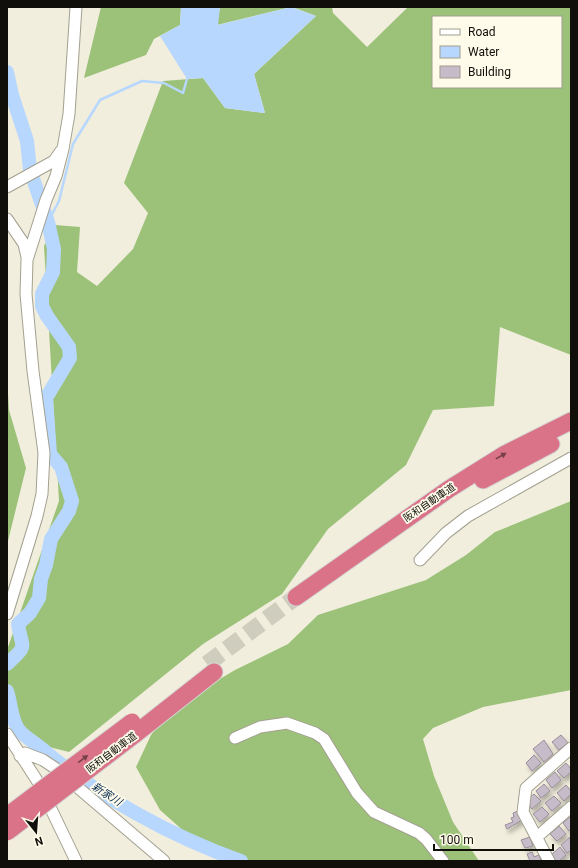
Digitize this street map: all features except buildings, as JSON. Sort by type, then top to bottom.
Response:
[{"type":"highway","name":"阪和自動車道","points":[[571,421],[505,454],[449,488],[300,602],[450,500],[484,479],[571,434]]},
{"type":"highway","name":"阪和自動車道","points":[[7,832],[133,728],[210,668]]},
{"type":"highway","name":"阪和自動車道","points":[[7,816],[133,728]]},
{"type":"street","points":[[27,260],[44,206],[56,176],[63,149],[69,114],[76,7]]},
{"type":"street","points":[[7,187],[54,161],[63,149]]},
{"type":"street","points":[[7,219],[24,244],[27,260],[28,309],[33,371],[44,453],[42,494],[7,614]]},
{"type":"street","points":[[420,560],[446,533],[468,516],[571,458]]},
{"type":"street","points":[[235,738],[260,727],[288,723],[316,733],[324,739],[357,793],[374,812],[419,833],[426,839],[443,861]]},
{"type":"street","points":[[7,734],[38,782],[76,861]]},
{"type":"street","points":[[550,861],[523,812],[526,788],[571,748]]},
{"type":"street","points":[[20,756],[25,753],[55,768],[164,861]]},
{"type":"street","points":[[537,837],[571,807]]},
{"type":"green space","points":[[101,7],[181,7],[180,25],[154,39],[146,55],[84,78]]},
{"type":"green space","points":[[220,7],[291,7],[217,25]]},
{"type":"green space","points":[[292,7],[332,7],[333,13],[367,47],[407,8],[405,7],[571,7],[571,355],[500,327],[494,406],[433,410],[406,465],[328,529],[282,594],[203,644],[69,752],[29,742],[7,686],[7,650],[59,501],[44,246],[55,225],[80,227],[77,272],[97,286],[133,249],[148,213],[124,183],[163,81],[203,78],[225,108],[265,113],[254,74],[316,16]]},
{"type":"green space","points":[[7,376],[9,410],[26,468],[7,545]]},
{"type":"green space","points":[[571,501],[571,690],[483,707],[433,728],[423,739],[434,776],[453,822],[479,861],[243,861],[204,849],[160,810],[136,767],[151,735],[171,708],[235,670],[288,644],[318,615],[426,580],[466,555],[495,532]]},
{"type":"water","points":[[181,7],[220,7],[218,25],[291,7],[316,16],[254,74],[265,113],[225,108],[203,78],[187,79],[160,36],[180,25]]},
{"type":"waterway","points":[[7,72],[12,95],[27,141],[30,170],[48,222],[54,249],[53,272],[42,294],[42,306],[47,316],[69,347],[70,358],[46,398],[50,454],[61,467],[72,501],[69,511],[51,539],[46,565],[41,579],[39,598],[30,613],[18,624],[22,643],[21,649],[19,653],[7,664]]},
{"type":"waterway","points":[[48,222],[59,201],[73,144],[100,100],[142,81],[164,83],[183,93],[187,79]]},
{"type":"waterway","name":"新家川","points":[[7,691],[12,715],[20,732],[86,782],[110,798],[162,827],[188,840],[241,861]]},
{"type":"tunnel","points":[[207,664],[296,597]]}]
